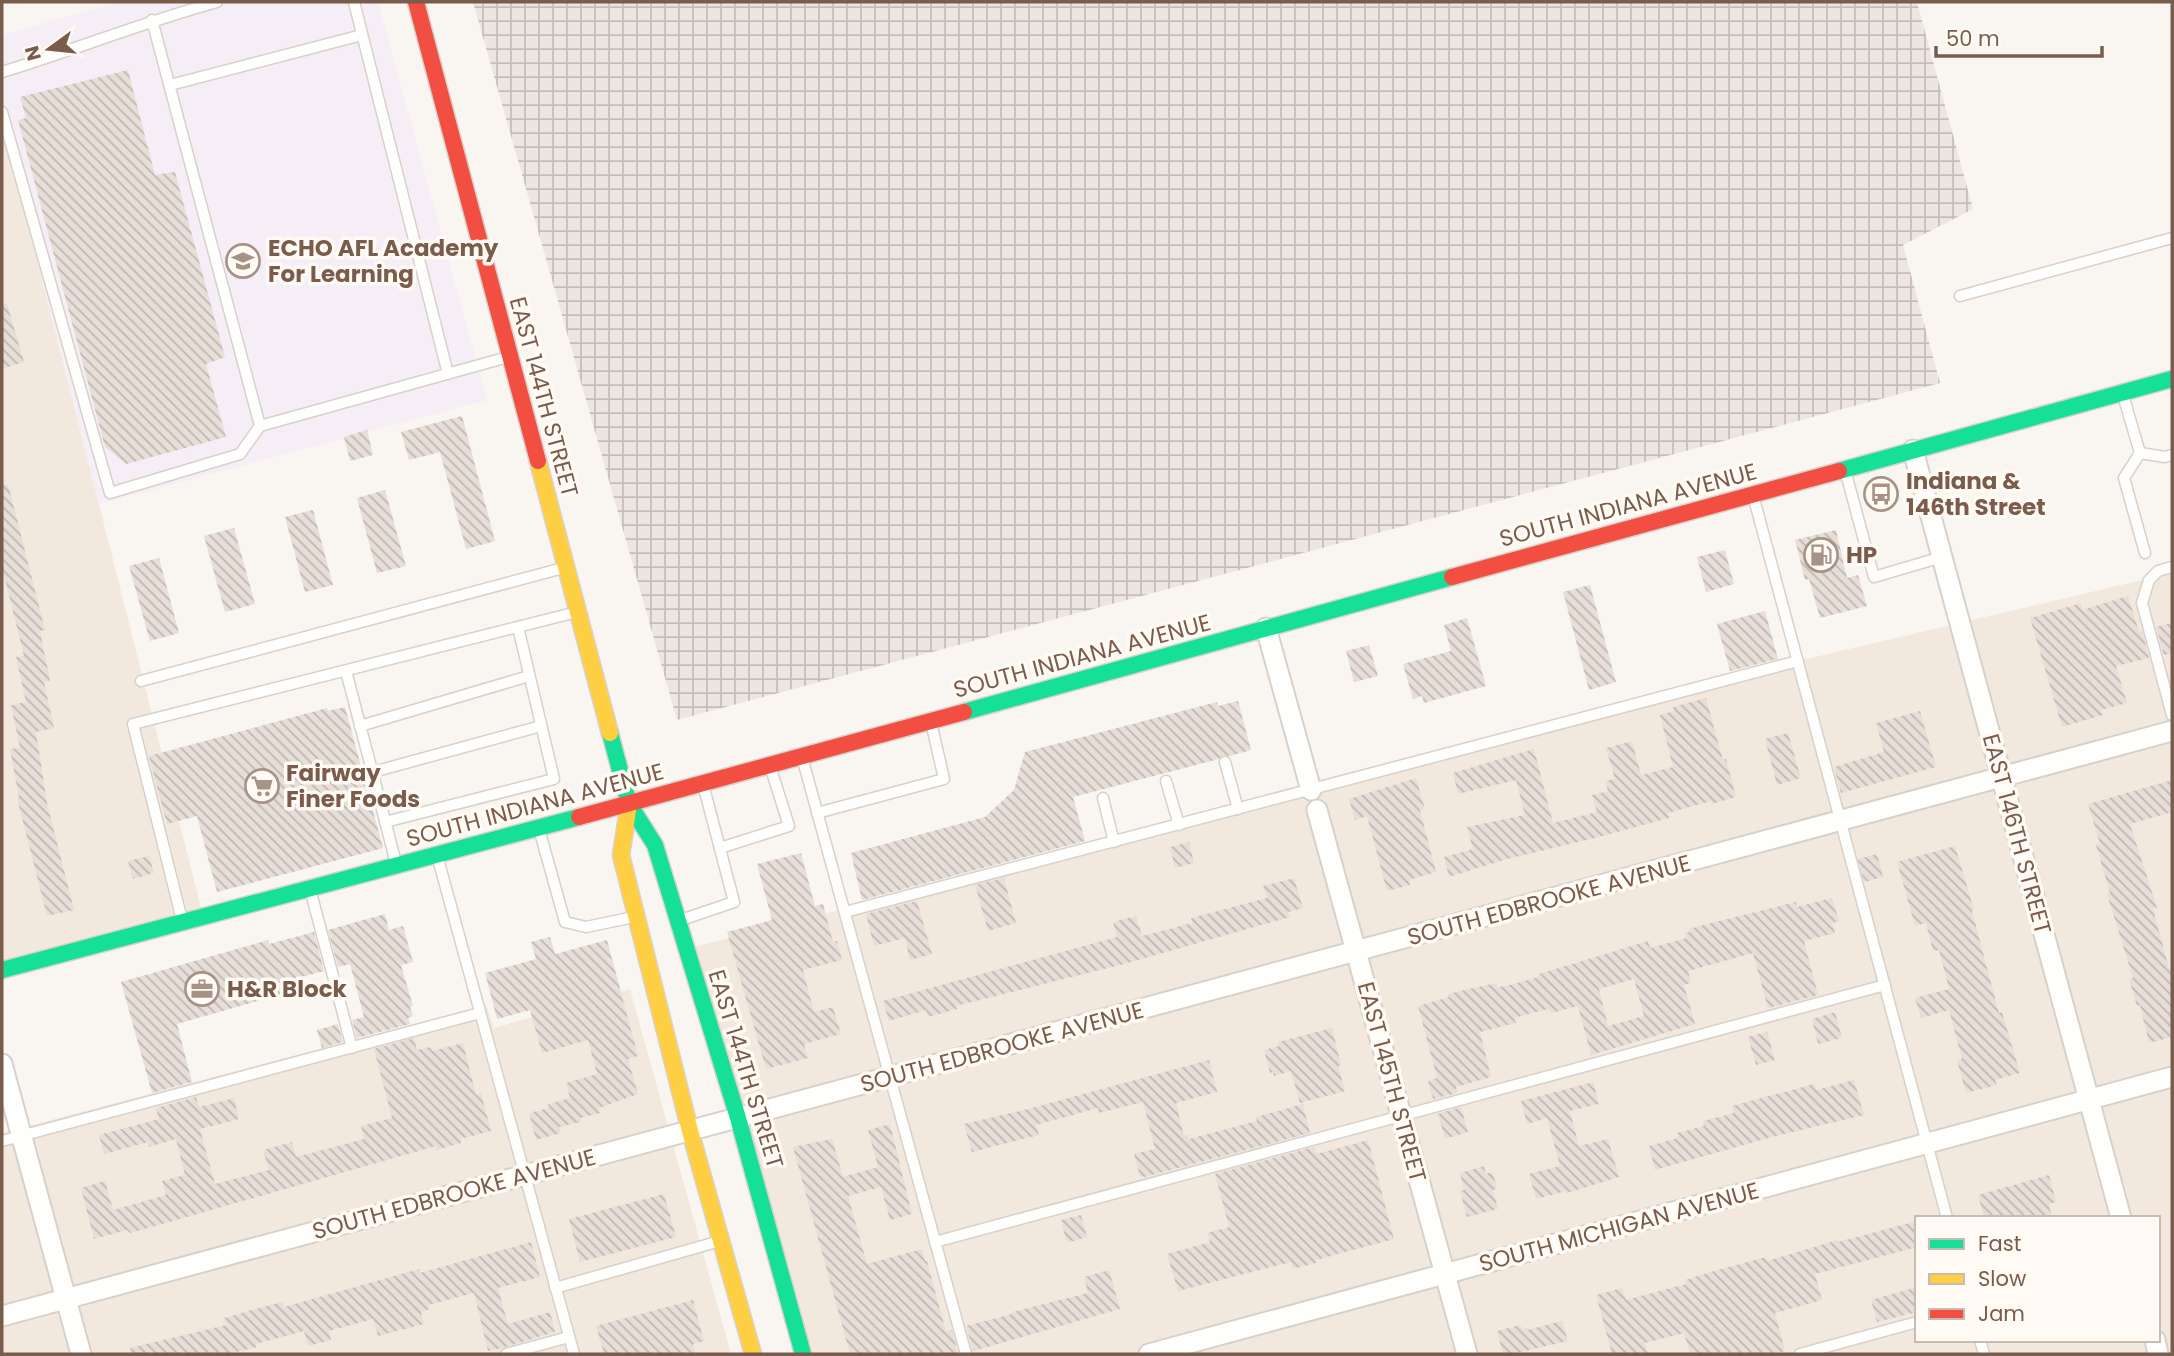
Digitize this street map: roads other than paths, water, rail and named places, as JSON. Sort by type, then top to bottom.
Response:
[{"type":"main road","name":"EAST 144TH STREET","points":[[416,2],[629,804],[656,845],[738,1118],[803,1354]]},
{"type":"main road","name":"SOUTH INDIANA AVENUE","points":[[2,969],[703,784],[2172,379]]},
{"type":"main road","name":"EAST 144TH STREET","points":[[629,804],[621,855],[690,1130],[752,1354]]},
{"type":"street","name":"EAST 146TH STREET","points":[[1913,450],[2120,1216]]},
{"type":"street","points":[[1266,628],[1311,790]]},
{"type":"street","name":"SOUTH EDBROOKE AVENUE","points":[[2,1316],[2172,731]]},
{"type":"street","name":"EAST 145TH STREET","points":[[1317,810],[1467,1354]]},
{"type":"street","points":[[2,1064],[81,1354]]},
{"type":"street","name":"SOUTH MICHIGAN AVENUE","points":[[1149,1354],[2172,1077]]},
{"type":"lane","points":[[2,72],[77,49],[152,20],[217,2]]},
{"type":"lane","points":[[354,2],[448,374]]},
{"type":"lane","points":[[152,20],[260,426]]},
{"type":"lane","points":[[170,85],[362,35]]},
{"type":"lane","points":[[2,112],[110,493],[240,454],[260,426],[510,356]]},
{"type":"lane","points":[[1960,296],[2172,238]]},
{"type":"lane","points":[[2122,393],[2140,453],[2124,478],[2145,553]]},
{"type":"lane","points":[[2140,453],[2165,457],[2172,455]]},
{"type":"lane","points":[[1844,469],[1874,577],[1942,557]]},
{"type":"lane","points":[[1753,494],[1946,1216]]},
{"type":"lane","points":[[2172,566],[2158,571],[2149,580],[2142,603],[2172,715]]},
{"type":"lane","points":[[141,681],[566,567]]},
{"type":"lane","points":[[183,922],[133,724],[578,612]]},
{"type":"lane","points":[[385,822],[554,779],[518,627]]},
{"type":"lane","points":[[845,912],[1798,661]]},
{"type":"lane","points":[[346,671],[397,866]]},
{"type":"lane","points":[[360,726],[529,676]]},
{"type":"lane","points":[[817,813],[944,779],[931,721]]},
{"type":"lane","points":[[373,772],[541,726]]},
{"type":"lane","points":[[802,756],[965,1354]]},
{"type":"lane","points":[[1225,762],[1238,809]]},
{"type":"lane","points":[[720,848],[789,826],[770,765]]},
{"type":"lane","points":[[1166,781],[1179,825]]},
{"type":"lane","points":[[677,921],[734,902],[703,784]]},
{"type":"lane","points":[[1103,798],[1114,842]]},
{"type":"lane","points":[[538,828],[565,922],[586,927],[638,916]]},
{"type":"lane","points":[[437,855],[574,1354]]},
{"type":"lane","points":[[310,889],[352,1048]]},
{"type":"lane","points":[[935,1242],[1885,985]]},
{"type":"lane","points":[[2,1141],[480,1013]]},
{"type":"lane","points":[[555,1288],[721,1241]]},
{"type":"lane","points":[[1800,1354],[1915,1323]]},
{"type":"lane","points":[[506,1354],[569,1337]]},
{"type":"place","name":"ECHO AFL Academy For Learning","points":[[243,261]]},
{"type":"place","name":"Indiana & 146th Street","points":[[1881,494]]},
{"type":"place","name":"HP","points":[[1821,555]]},
{"type":"place","name":"Fairway Finer Foods","points":[[262,786]]},
{"type":"place","name":"H&R Block","points":[[202,989]]}]
